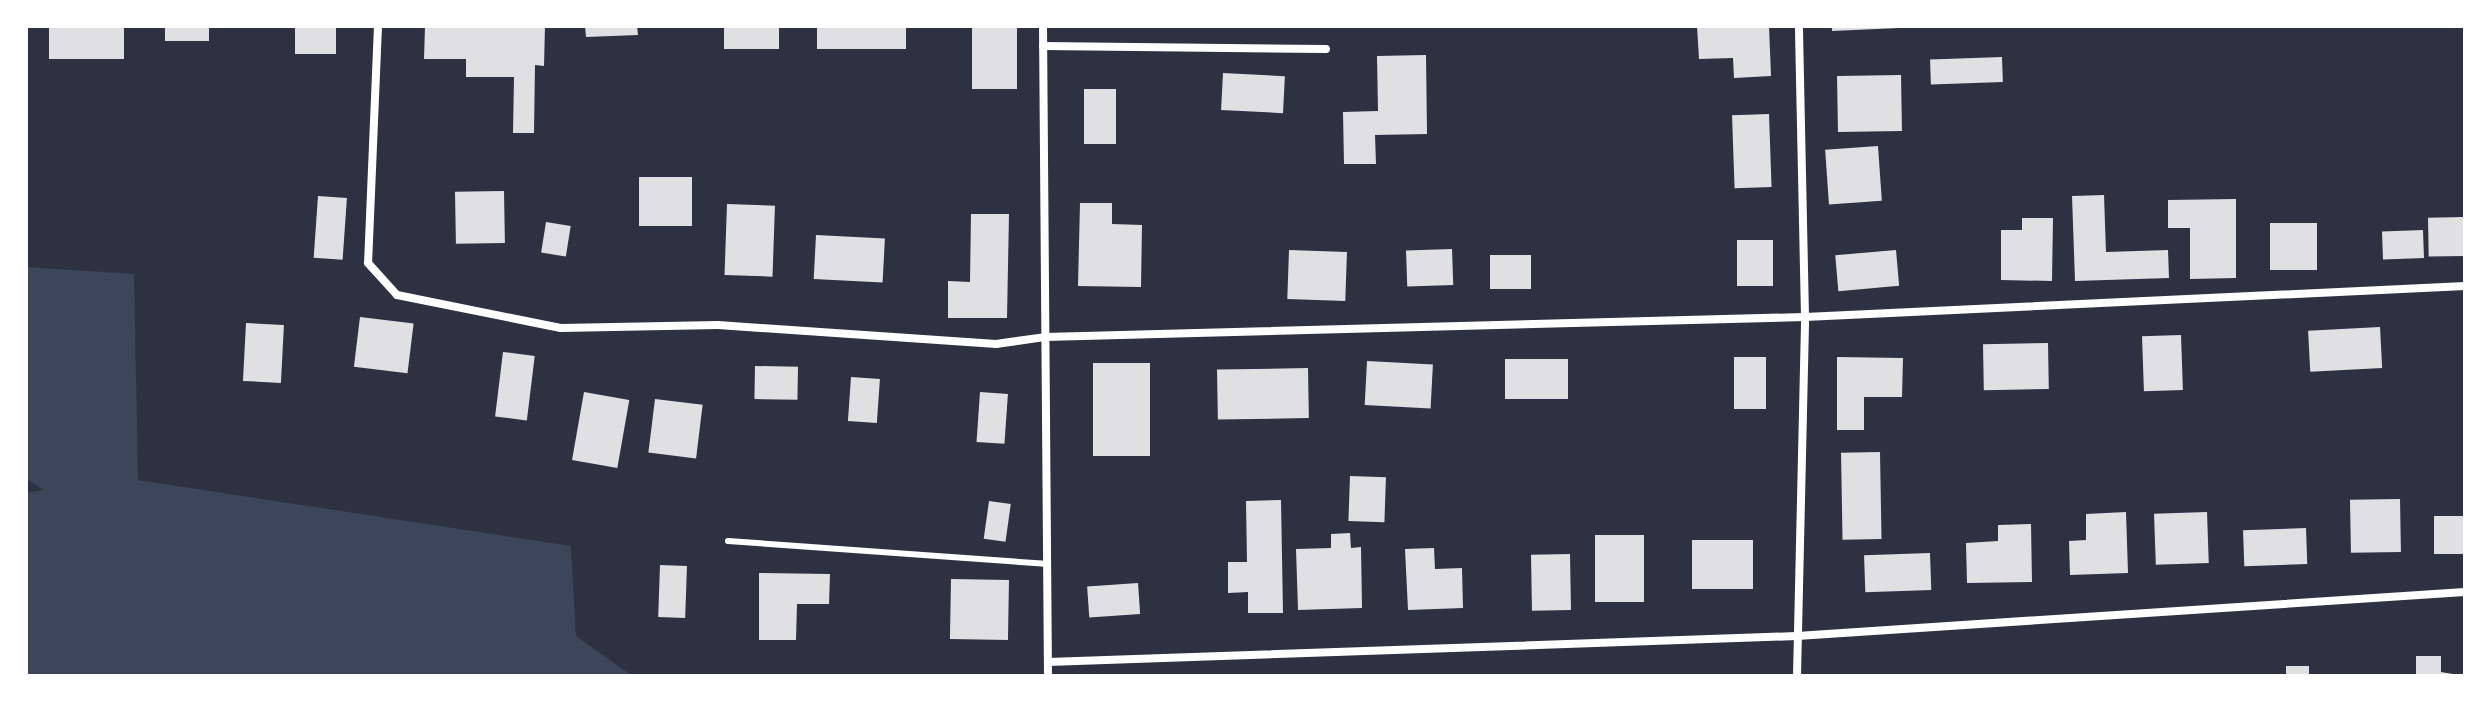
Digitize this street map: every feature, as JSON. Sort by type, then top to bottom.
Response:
[{"type":"street","points":[[378,26],[368,263],[397,295],[561,328],[718,325],[996,344],[1045,337],[1805,317],[2465,286]]},
{"type":"street","points":[[1043,26],[1048,676]]},
{"type":"street","points":[[1797,676],[1805,317],[1799,26]]},
{"type":"street","points":[[1043,46],[1326,49]]},
{"type":"street","points":[[1048,662],[1797,636],[2465,592]]},
{"type":"lane","points":[[728,541],[1045,564]]},
{"type":"shaded area","points":[[26,267],[134,274],[138,480],[571,546],[576,636],[632,676],[26,676],[26,493],[44,490],[26,479]]},
{"type":"building","points":[[49,26],[124,26],[124,59],[49,59]]},
{"type":"building","points":[[165,26],[209,26],[209,41],[165,41]]},
{"type":"building","points":[[295,26],[336,26],[336,54],[295,54]]},
{"type":"building","points":[[425,26],[545,26],[544,66],[535,65],[534,133],[513,133],[514,77],[466,77],[466,59],[424,59]]},
{"type":"building","points":[[585,26],[637,26],[638,35],[586,37]]},
{"type":"building","points":[[724,26],[779,26],[779,49],[724,49]]},
{"type":"building","points":[[817,26],[906,26],[906,49],[817,49]]},
{"type":"building","points":[[972,26],[1017,26],[1017,89],[972,89]]},
{"type":"building","points":[[1697,26],[1769,26],[1771,76],[1734,78],[1733,58],[1699,59]]},
{"type":"building","points":[[1832,26],[1899,26],[1899,28],[1832,31]]},
{"type":"building","points":[[1426,55],[1427,134],[1375,135],[1376,164],[1344,164],[1343,112],[1378,111],[1377,56]]},
{"type":"building","points":[[2002,57],[2003,82],[1931,84],[1930,60]]},
{"type":"building","points":[[1223,73],[1285,76],[1283,113],[1221,110]]},
{"type":"building","points":[[1901,75],[1902,131],[1838,132],[1837,76]]},
{"type":"building","points":[[1084,89],[1116,89],[1116,144],[1084,144]]},
{"type":"building","points":[[1769,114],[1772,187],[1735,188],[1732,115]]},
{"type":"building","points":[[1878,146],[1882,201],[1829,205],[1825,150]]},
{"type":"building","points":[[639,177],[692,177],[692,226],[639,226]]},
{"type":"building","points":[[504,191],[505,243],[456,244],[455,192]]},
{"type":"building","points":[[2104,195],[2106,252],[2168,250],[2169,278],[2075,281],[2072,196]]},
{"type":"building","points":[[318,196],[347,198],[343,260],[314,258]]},
{"type":"building","points":[[2236,199],[2236,278],[2190,279],[2190,228],[2168,228],[2168,200]]},
{"type":"building","points":[[1080,203],[1112,203],[1112,224],[1142,225],[1141,287],[1078,286]]},
{"type":"building","points":[[727,204],[775,206],[772,277],[725,275]]},
{"type":"building","points":[[971,214],[1009,214],[1007,318],[948,318],[948,281],[970,282]]},
{"type":"building","points":[[2464,217],[2465,256],[2429,257],[2428,218]]},
{"type":"building","points":[[2022,218],[2053,218],[2052,281],[2001,280],[2001,230],[2022,230]]},
{"type":"building","points":[[546,222],[571,226],[566,257],[541,253]]},
{"type":"building","points":[[2270,223],[2317,223],[2317,270],[2270,270]]},
{"type":"building","points":[[2423,230],[2424,258],[2383,259],[2382,231]]},
{"type":"building","points":[[816,235],[885,239],[883,283],[814,279]]},
{"type":"building","points":[[1737,240],[1773,240],[1773,286],[1737,286]]},
{"type":"building","points":[[1452,249],[1453,285],[1407,287],[1406,251]]},
{"type":"building","points":[[1289,250],[1347,252],[1345,301],[1287,299]]},
{"type":"building","points":[[1896,250],[1899,286],[1838,291],[1835,255]]},
{"type":"building","points":[[1490,255],[1531,255],[1531,289],[1490,289]]},
{"type":"building","points":[[360,317],[414,324],[408,373],[354,367]]},
{"type":"building","points":[[246,323],[284,325],[281,383],[243,381]]},
{"type":"building","points":[[2380,327],[2382,368],[2310,372],[2308,331]]},
{"type":"building","points":[[2181,335],[2183,390],[2144,391],[2142,336]]},
{"type":"building","points":[[2048,343],[2049,389],[1984,390],[1983,344]]},
{"type":"building","points":[[503,352],[535,356],[527,420],[495,417]]},
{"type":"building","points":[[1734,357],[1766,357],[1766,409],[1734,409]]},
{"type":"building","points":[[1837,357],[1903,358],[1902,397],[1864,397],[1864,430],[1837,430]]},
{"type":"building","points":[[1505,359],[1568,359],[1568,399],[1505,399]]},
{"type":"building","points":[[1367,361],[1433,364],[1431,408],[1365,405]]},
{"type":"building","points":[[1093,363],[1150,363],[1150,456],[1093,456]]},
{"type":"building","points":[[755,366],[798,367],[797,400],[754,399]]},
{"type":"building","points":[[1308,368],[1309,418],[1218,420],[1217,370]]},
{"type":"building","points":[[851,377],[880,379],[877,423],[848,421]]},
{"type":"building","points":[[584,392],[629,400],[617,468],[572,460]]},
{"type":"building","points":[[980,392],[1008,394],[1004,444],[977,442]]},
{"type":"building","points":[[655,399],[703,405],[696,458],[648,453]]},
{"type":"building","points":[[1880,452],[1882,539],[1843,540],[1841,453]]},
{"type":"building","points":[[1350,476],[1386,477],[1384,522],[1348,521]]},
{"type":"building","points":[[2400,499],[2401,552],[2351,553],[2350,500]]},
{"type":"building","points":[[1281,500],[1283,613],[1248,613],[1248,592],[1228,593],[1228,562],[1247,562],[1246,501]]},
{"type":"building","points":[[989,501],[1011,504],[1005,542],[984,539]]},
{"type":"building","points":[[2126,512],[2128,573],[2070,575],[2069,541],[2086,540],[2086,514]]},
{"type":"building","points":[[2207,512],[2209,563],[2156,565],[2154,514]]},
{"type":"building","points":[[2434,516],[2465,516],[2465,554],[2434,554]]},
{"type":"building","points":[[2031,524],[2032,582],[1967,583],[1966,543],[1998,541],[1998,525]]},
{"type":"building","points":[[2306,528],[2307,564],[2244,566],[2243,530]]},
{"type":"building","points":[[1350,533],[1351,548],[1361,547],[1362,608],[1298,610],[1296,549],[1331,548],[1331,534]]},
{"type":"building","points":[[1595,535],[1644,535],[1644,602],[1595,602]]},
{"type":"building","points":[[1692,540],[1753,540],[1753,589],[1692,589]]},
{"type":"building","points":[[1434,548],[1435,569],[1462,568],[1463,608],[1408,610],[1405,549]]},
{"type":"building","points":[[1930,553],[1931,590],[1865,592],[1864,555]]},
{"type":"building","points":[[1570,554],[1571,610],[1532,611],[1531,555]]},
{"type":"building","points":[[660,565],[687,566],[685,618],[658,617]]},
{"type":"building","points":[[759,573],[830,574],[829,604],[797,604],[796,640],[759,640]]},
{"type":"building","points":[[951,579],[1009,580],[1008,640],[950,639]]},
{"type":"building","points":[[1138,583],[1140,614],[1089,617],[1087,587]]},
{"type":"building","points":[[2416,656],[2441,656],[2441,672],[2465,676],[2416,676]]},
{"type":"building","points":[[2286,666],[2309,666],[2309,676],[2286,676]]}]
